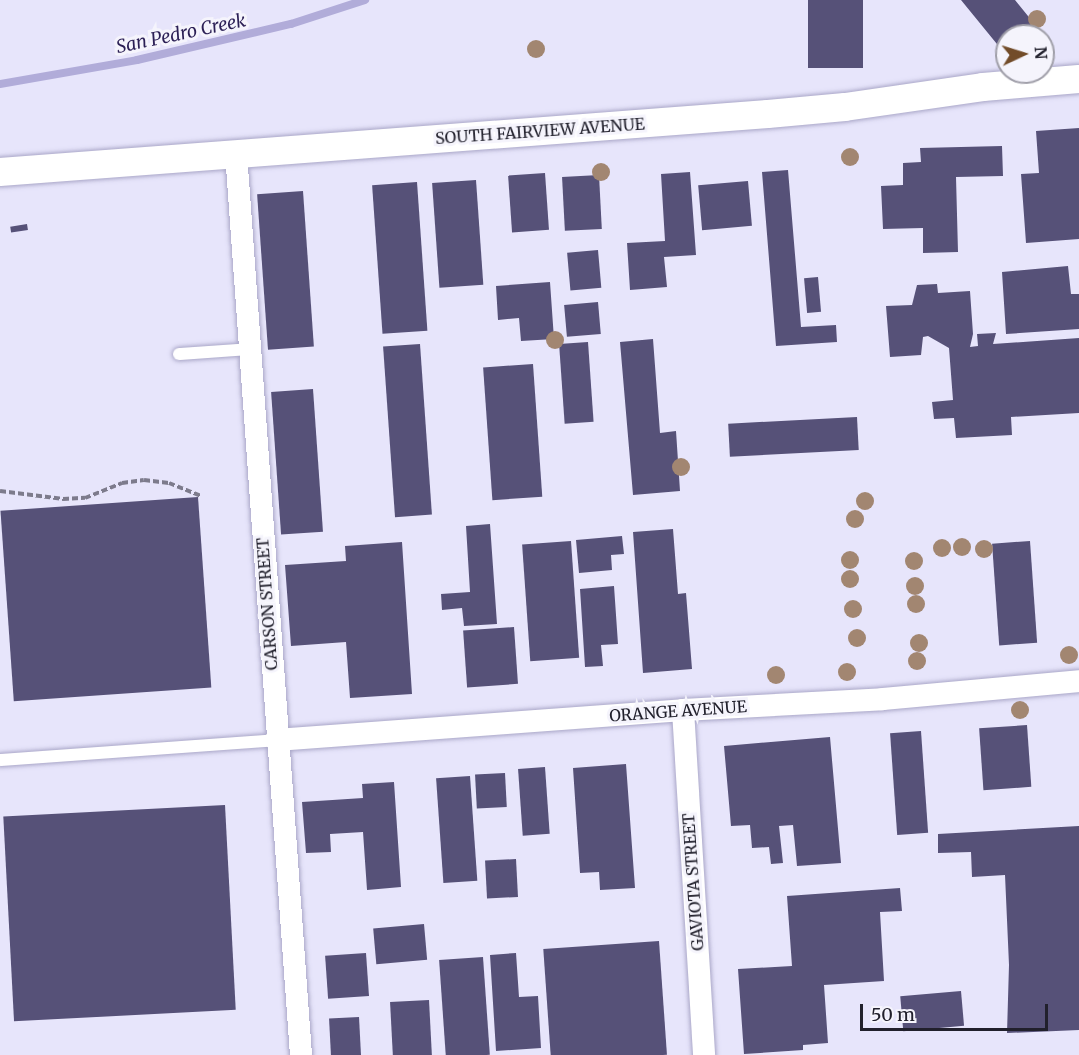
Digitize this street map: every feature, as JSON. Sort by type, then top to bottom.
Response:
[{"type":"street","name":"SOUTH FAIRVIEW AVENUE","points":[[0,172],[768,114],[983,87],[1079,79]]},
{"type":"street","name":"CARSON STREET","points":[[236,153],[276,740],[301,1055]]},
{"type":"street","name":"ORANGE AVENUE","points":[[276,740],[683,710],[883,699],[1079,681]]},
{"type":"street","name":"GAVIOTA STREET","points":[[683,710],[704,1055]]},
{"type":"lane","points":[[179,354],[250,349]]},
{"type":"lane","points":[[0,760],[276,740]]},
{"type":"path","points":[[0,491],[63,499],[85,498],[122,483],[144,480],[169,483],[201,496]]},
{"type":"building","points":[[808,0],[863,0],[863,68],[808,68]]},
{"type":"building","points":[[961,0],[1015,0],[1034,24],[995,24],[995,42]]},
{"type":"building","points":[[1079,128],[1079,239],[1026,243],[1021,174],[1039,173],[1036,131]]},
{"type":"building","points":[[1002,146],[1003,176],[956,177],[958,252],[923,253],[923,228],[883,229],[881,186],[903,185],[903,163],[921,162],[920,148]]},
{"type":"building","points":[[788,170],[801,327],[836,325],[837,342],[776,346],[762,172]]},
{"type":"building","points":[[690,172],[696,255],[664,257],[667,287],[630,290],[627,243],[665,241],[661,174]]},
{"type":"building","points":[[545,173],[549,230],[512,232],[508,176]]},
{"type":"building","points":[[599,175],[602,229],[565,231],[562,177]]},
{"type":"building","points":[[476,180],[483,285],[439,288],[432,183]]},
{"type":"building","points":[[748,181],[752,226],[702,230],[698,185]]},
{"type":"building","points":[[417,182],[427,331],[383,334],[372,185]]},
{"type":"building","points":[[303,191],[314,347],[268,350],[257,194]]},
{"type":"building","points":[[27,224],[28,230],[11,233],[10,227]]},
{"type":"building","points":[[598,250],[601,288],[570,291],[567,253]]},
{"type":"building","points":[[1068,266],[1071,294],[1079,294],[1079,329],[1006,334],[1002,272]]},
{"type":"building","points":[[818,277],[821,312],[807,313],[804,278]]},
{"type":"building","points":[[550,282],[554,339],[521,341],[519,318],[498,320],[496,286]]},
{"type":"building","points":[[937,284],[938,293],[970,291],[973,334],[970,347],[978,346],[977,334],[996,333],[993,344],[1079,338],[1079,413],[1011,417],[1012,435],[956,438],[954,418],[934,419],[932,402],[953,400],[949,348],[928,336],[923,337],[921,355],[890,357],[886,306],[912,305],[917,285]]},
{"type":"building","points":[[598,302],[601,334],[567,337],[564,305]]},
{"type":"building","points":[[653,339],[660,433],[676,431],[680,491],[633,495],[620,342]]},
{"type":"building","points":[[588,342],[594,422],[565,424],[559,344]]},
{"type":"building","points":[[420,344],[432,515],[395,517],[383,347]]},
{"type":"building","points":[[533,364],[542,497],[492,500],[483,367]]},
{"type":"building","points":[[313,389],[323,532],[281,535],[271,392]]},
{"type":"building","points":[[857,417],[859,450],[730,457],[728,424]]},
{"type":"building","points":[[198,497],[211,688],[14,701],[0,511]]},
{"type":"building","points":[[490,524],[497,624],[464,626],[462,608],[442,610],[441,594],[470,592],[466,526]]},
{"type":"building","points":[[673,529],[678,594],[686,593],[692,669],[643,673],[633,532]]},
{"type":"building","points":[[622,536],[624,554],[611,555],[612,570],[579,573],[576,540]]},
{"type":"building","points":[[571,541],[579,658],[530,661],[522,544]]},
{"type":"building","points":[[1030,541],[1037,643],[999,645],[992,544]]},
{"type":"building","points":[[402,542],[412,694],[350,698],[346,642],[291,646],[285,565],[346,561],[345,546]]},
{"type":"building","points":[[614,586],[618,644],[601,645],[603,666],[585,667],[580,589]]},
{"type":"building","points":[[514,627],[518,684],[467,687],[463,631]]},
{"type":"building","points":[[1027,725],[1031,787],[983,790],[979,728]]},
{"type":"building","points":[[921,731],[928,833],[897,835],[890,733]]},
{"type":"building","points":[[830,737],[841,863],[797,866],[793,825],[779,826],[783,863],[771,864],[769,847],[752,848],[750,825],[731,826],[724,746]]},
{"type":"building","points":[[626,764],[635,888],[600,890],[599,872],[580,873],[573,768]]},
{"type":"building","points":[[545,767],[550,834],[523,836],[518,769]]},
{"type":"building","points":[[505,773],[507,807],[477,809],[475,775]]},
{"type":"building","points":[[470,776],[477,881],[443,883],[436,778]]},
{"type":"building","points":[[394,782],[401,887],[367,890],[363,832],[330,834],[331,852],[306,853],[302,802],[363,798],[362,784]]},
{"type":"building","points":[[225,805],[236,1010],[14,1021],[3,817]]},
{"type":"building","points":[[1079,826],[1079,1030],[1007,1033],[1009,965],[1005,875],[972,877],[971,852],[938,853],[938,834]]},
{"type":"building","points":[[516,859],[518,897],[487,899],[485,861]]},
{"type":"building","points":[[900,888],[902,911],[880,912],[884,981],[824,985],[828,1043],[803,1045],[803,1050],[744,1054],[738,969],[792,966],[787,896]]},
{"type":"building","points":[[424,924],[427,960],[376,964],[373,928]]},
{"type":"building","points":[[659,941],[667,1055],[551,1055],[543,949]]},
{"type":"building","points":[[366,953],[369,996],[328,999],[325,956]]},
{"type":"building","points":[[516,953],[519,997],[538,996],[541,1048],[496,1051],[490,955]]},
{"type":"building","points":[[483,957],[490,1055],[446,1055],[439,960]]},
{"type":"building","points":[[961,991],[964,1026],[903,1031],[900,996]]},
{"type":"building","points":[[429,1000],[432,1055],[393,1055],[390,1002]]},
{"type":"building","points":[[359,1017],[361,1055],[331,1055],[329,1019]]},
{"type":"waterway","name":"San Pedro Creek","points":[[0,84],[137,60],[291,24],[365,0]]}]
